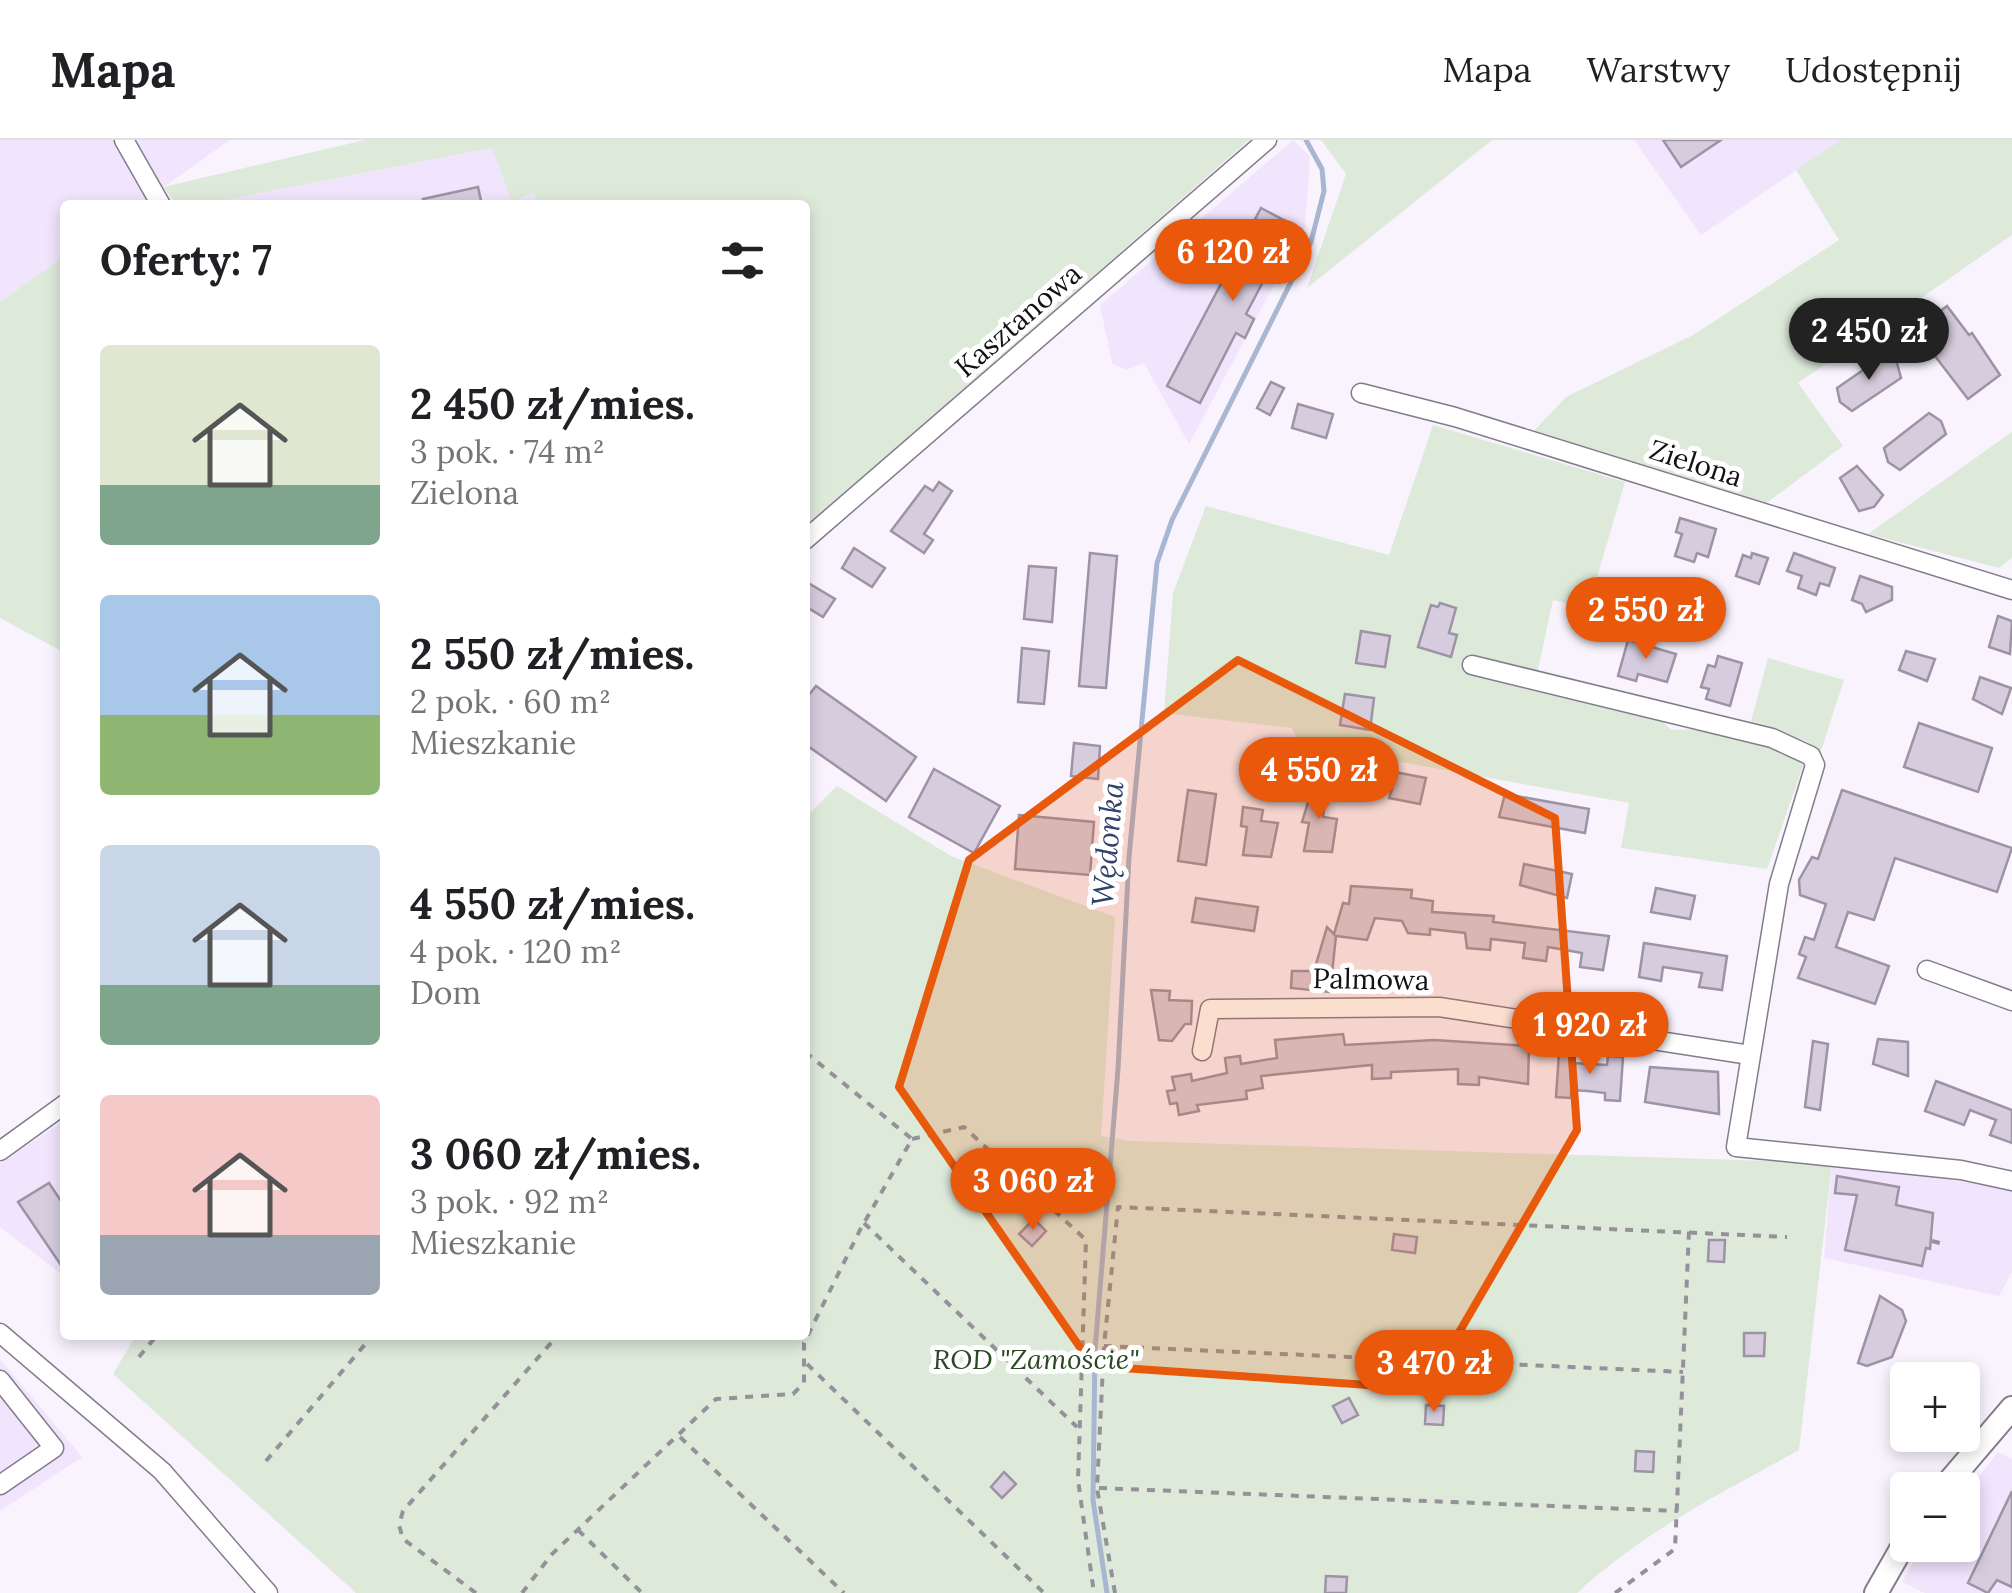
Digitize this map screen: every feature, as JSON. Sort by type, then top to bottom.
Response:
[{"type":"main road","points":[[1957,1472],[2012,1408]]},
{"type":"main road","points":[[1876,1593],[1894,1562]]},
{"type":"street","points":[[124,140],[158,200]]},
{"type":"street","name":"Kasztanowa","points":[[810,536],[1267,140]]},
{"type":"street","name":"Zielona","points":[[1361,393],[1455,417],[2012,590]]},
{"type":"street","points":[[1472,664],[1772,738],[1811,756],[1815,765],[1779,884],[1736,1147],[1961,1170],[2012,1182]]},
{"type":"street","points":[[1927,970],[2012,1001]]},
{"type":"street","name":"Palmowa","points":[[1202,1051],[1210,1009],[1339,1004],[1439,1007],[1750,1055]]},
{"type":"street","points":[[0,1151],[60,1108]]},
{"type":"street","points":[[0,1333],[162,1471],[268,1593]]},
{"type":"street","points":[[0,1380],[54,1448],[0,1485]]},
{"type":"path","points":[[810,1056],[912,1139]]},
{"type":"path","points":[[810,1331],[864,1222],[912,1139],[964,1127],[1086,1240],[1078,1480],[1094,1593]]},
{"type":"path","points":[[1115,1593],[1098,1488],[1104,1346],[1118,1207],[1787,1237]]},
{"type":"path","points":[[864,1222],[1077,1427]]},
{"type":"path","points":[[1615,1593],[1674,1549],[1689,1230]]},
{"type":"path","points":[[1932,1241],[1944,1244]]},
{"type":"path","points":[[139,1356],[153,1340]]},
{"type":"path","points":[[266,1462],[369,1340]]},
{"type":"path","points":[[476,1593],[403,1539],[399,1525],[403,1512],[554,1340]]},
{"type":"path","points":[[522,1593],[552,1554],[680,1437],[688,1422],[716,1400],[794,1394],[804,1383],[805,1340]]},
{"type":"path","points":[[1104,1346],[1683,1372]]},
{"type":"path","points":[[807,1364],[1044,1593]]},
{"type":"path","points":[[680,1437],[844,1593]]},
{"type":"path","points":[[1098,1488],[1678,1511]]},
{"type":"path","points":[[578,1530],[642,1593]]},
{"type":"highlighted area","points":[[1238,660],[1555,818],[1577,1130],[1426,1389],[1093,1366],[899,1087],[969,860]]},
{"type":"shaded area","points":[[0,140],[230,140],[145,200],[60,200],[60,260],[0,302]]},
{"type":"shaded area","points":[[1293,140],[1310,156],[1305,227],[1189,444],[1144,363],[1126,370],[1112,363],[1100,305]]},
{"type":"shaded area","points":[[1634,140],[1841,140],[1701,235]]},
{"type":"shaded area","points":[[493,148],[512,200],[225,200]]},
{"type":"shaded area","points":[[533,193],[536,200],[512,200]]},
{"type":"shaded area","points":[[60,1123],[60,1273],[0,1227],[0,1164]]},
{"type":"shaded area","points":[[1832,1163],[2012,1189],[2012,1272],[1999,1296],[1824,1258]]},
{"type":"shaded area","points":[[0,1359],[82,1457],[0,1511]]},
{"type":"shaded area","points":[[1998,1452],[2012,1459],[2012,1593],[1925,1593],[1902,1582],[1913,1562],[1980,1562],[1980,1475]]},
{"type":"green space","points":[[365,140],[1249,140],[810,524],[810,200],[536,200],[533,193],[512,200],[492,148],[225,200],[173,200],[163,187]]},
{"type":"green space","points":[[1321,140],[1492,140],[1307,288],[1346,174]]},
{"type":"green space","points":[[1841,140],[2012,140],[2012,235],[1798,383],[1843,446],[1764,505],[1531,434],[1566,397],[1693,335],[1839,240],[1796,170]]},
{"type":"green space","points":[[60,260],[60,650],[0,618],[0,302]]},
{"type":"green space","points":[[1433,425],[1625,482],[1588,608],[1553,600],[1534,688],[1659,718],[1671,730],[1720,729],[1796,754],[1803,766],[1767,869],[1621,848],[1629,803],[1300,744],[1292,728],[1164,713],[1173,593],[1206,506],[1389,555]]},
{"type":"green space","points":[[2012,432],[2012,558],[1999,568],[1868,534]]},
{"type":"green space","points":[[1768,658],[1844,680],[1820,754],[1807,741],[1750,725]]},
{"type":"green space","name":"ROD \"Zamoście\"","points":[[837,786],[951,856],[1115,917],[1101,1136],[1131,1141],[1832,1163],[1799,1450],[1656,1532],[1577,1593],[356,1593],[113,1374],[133,1340],[810,1340],[810,813]]},
{"type":"building","points":[[1663,140],[1721,140],[1681,167]]},
{"type":"building","points":[[478,187],[481,200],[423,200]]},
{"type":"building","points":[[1261,208],[1293,225],[1285,239],[1293,244],[1275,282],[1265,278],[1246,314],[1254,319],[1245,338],[1236,333],[1200,403],[1167,386]]},
{"type":"building","points":[[1947,306],[1969,335],[1972,333],[2000,375],[1968,399],[1915,330]]},
{"type":"building","points":[[1885,355],[1897,363],[1901,378],[1852,411],[1840,402],[1837,388]]},
{"type":"building","points":[[1271,382],[1284,388],[1270,415],[1257,408]]},
{"type":"building","points":[[1298,404],[1333,414],[1326,438],[1292,428]]},
{"type":"building","points":[[1929,413],[1941,421],[1946,434],[1900,470],[1888,462],[1884,448]]},
{"type":"building","points":[[1857,466],[1883,495],[1874,507],[1859,511],[1840,478]]},
{"type":"building","points":[[939,482],[952,491],[924,534],[933,540],[924,553],[891,531],[925,486],[933,491]]},
{"type":"building","points":[[1680,518],[1716,529],[1708,557],[1697,553],[1694,562],[1675,556],[1682,534],[1676,532]]},
{"type":"building","points":[[854,548],[885,568],[872,587],[842,568]]},
{"type":"building","points":[[1090,553],[1117,556],[1106,688],[1079,686]]},
{"type":"building","points":[[1752,553],[1768,558],[1759,584],[1736,576],[1743,555],[1751,558]]},
{"type":"building","points":[[1794,553],[1835,568],[1829,586],[1820,583],[1816,595],[1798,588],[1802,576],[1787,571]]},
{"type":"building","points":[[1029,566],[1056,568],[1052,622],[1024,619]]},
{"type":"building","points":[[1860,576],[1892,587],[1892,600],[1866,612],[1862,604],[1852,600]]},
{"type":"building","points":[[810,584],[835,599],[823,617],[810,609]]},
{"type":"building","points":[[1440,603],[1456,608],[1449,633],[1457,635],[1451,657],[1418,647],[1431,605],[1438,607]]},
{"type":"building","points":[[1998,616],[2012,621],[2010,654],[1989,647]]},
{"type":"building","points":[[1361,631],[1390,636],[1385,667],[1356,663]]},
{"type":"building","points":[[1628,640],[1676,654],[1667,682],[1638,674],[1636,681],[1618,676]]},
{"type":"building","points":[[1022,648],[1049,651],[1044,704],[1018,702]]},
{"type":"building","points":[[1906,651],[1935,659],[1927,681],[1899,670]]},
{"type":"building","points":[[1718,656],[1742,663],[1730,706],[1706,699],[1709,689],[1701,687],[1708,665],[1715,667]]},
{"type":"building","points":[[1980,677],[2011,688],[2002,714],[1973,699]]},
{"type":"building","points":[[816,686],[916,757],[886,801],[810,748],[810,694]]},
{"type":"building","points":[[1345,694],[1374,698],[1370,730],[1340,725]]},
{"type":"building","points":[[1919,723],[1992,748],[1978,792],[1904,767]]},
{"type":"building","points":[[1074,743],[1100,746],[1098,779],[1071,776]]},
{"type":"building","points":[[1374,768],[1426,778],[1420,804],[1389,798],[1392,789],[1370,784]]},
{"type":"building","points":[[934,769],[1000,806],[974,853],[909,817]]},
{"type":"building","points":[[1314,783],[1327,785],[1323,817],[1337,819],[1332,852],[1304,851],[1309,823],[1302,822]]},
{"type":"building","points":[[1188,790],[1216,794],[1206,865],[1178,861]]},
{"type":"building","points":[[1842,790],[2012,848],[1997,892],[1895,858],[1874,920],[1848,912],[1836,947],[1889,966],[1875,1004],[1798,978],[1806,957],[1799,954],[1805,937],[1814,940],[1826,904],[1800,895],[1799,880],[1812,857],[1818,859]]},
{"type":"building","points":[[1505,794],[1589,809],[1585,833],[1499,817]]},
{"type":"building","points":[[1243,807],[1263,810],[1261,821],[1278,823],[1271,857],[1243,855],[1247,827],[1241,826]]},
{"type":"building","points":[[1019,815],[1094,822],[1090,875],[1015,869]]},
{"type":"building","points":[[1524,864],[1572,874],[1567,898],[1520,885]]},
{"type":"building","points":[[1351,886],[1412,890],[1411,898],[1433,901],[1432,912],[1494,916],[1493,922],[1609,936],[1603,970],[1580,967],[1582,953],[1548,947],[1546,961],[1523,958],[1525,943],[1491,939],[1490,950],[1467,948],[1465,933],[1430,929],[1430,935],[1408,933],[1402,921],[1375,918],[1367,940],[1336,936],[1330,992],[1291,988],[1292,971],[1314,971],[1327,927],[1334,934],[1343,903],[1349,904]]},
{"type":"building","points":[[1656,888],[1695,896],[1690,919],[1651,912]]},
{"type":"building","points":[[1196,898],[1258,907],[1254,931],[1192,922]]},
{"type":"building","points":[[1644,943],[1727,956],[1722,990],[1699,987],[1702,973],[1663,967],[1661,981],[1639,977]]},
{"type":"building","points":[[1151,990],[1170,991],[1169,1000],[1192,1001],[1191,1024],[1185,1024],[1172,1041],[1159,1040]]},
{"type":"building","points":[[1343,1034],[1345,1045],[1434,1040],[1529,1046],[1528,1084],[1479,1077],[1479,1085],[1458,1084],[1458,1069],[1391,1072],[1391,1078],[1372,1079],[1372,1065],[1261,1076],[1263,1088],[1246,1091],[1247,1099],[1197,1105],[1199,1111],[1179,1115],[1177,1103],[1170,1104],[1167,1091],[1175,1090],[1172,1077],[1191,1074],[1192,1081],[1227,1073],[1225,1058],[1240,1056],[1241,1064],[1277,1058],[1275,1040]]},
{"type":"building","points":[[1878,1039],[1908,1042],[1908,1076],[1873,1064]]},
{"type":"building","points":[[1813,1041],[1828,1044],[1820,1110],[1805,1107]]},
{"type":"building","points":[[1559,1053],[1574,1054],[1573,1063],[1607,1065],[1608,1056],[1623,1057],[1620,1101],[1605,1100],[1605,1093],[1588,1091],[1571,1090],[1571,1098],[1556,1097]]},
{"type":"building","points":[[1650,1067],[1718,1072],[1719,1114],[1645,1102]]},
{"type":"building","points":[[1936,1081],[2012,1110],[2012,1143],[1990,1135],[1996,1120],[1970,1110],[1964,1125],[1925,1111]]},
{"type":"building","points":[[1837,1176],[1899,1187],[1896,1205],[1933,1213],[1930,1249],[1926,1248],[1922,1266],[1845,1250],[1857,1195],[1835,1193]]},
{"type":"building","points":[[49,1183],[60,1200],[60,1264],[18,1202]]},
{"type":"building","points":[[1034,1219],[1046,1231],[1032,1246],[1019,1234]]},
{"type":"building","points":[[1394,1234],[1417,1237],[1415,1253],[1392,1250]]},
{"type":"building","points":[[1709,1240],[1725,1240],[1724,1262],[1708,1261]]},
{"type":"building","points":[[1880,1296],[1902,1310],[1906,1321],[1892,1357],[1867,1366],[1858,1363]]},
{"type":"building","points":[[1744,1333],[1765,1333],[1764,1356],[1744,1356]]},
{"type":"building","points":[[1349,1398],[1358,1415],[1342,1423],[1333,1406]]},
{"type":"building","points":[[1426,1405],[1444,1406],[1443,1425],[1425,1424]]},
{"type":"building","points":[[1636,1451],[1654,1452],[1653,1472],[1635,1471]]},
{"type":"building","points":[[1004,1472],[1016,1484],[1002,1498],[991,1487]]},
{"type":"building","points":[[2012,1491],[2012,1587],[1997,1580],[1988,1593],[1968,1583]]},
{"type":"building","points":[[1326,1576],[1347,1577],[1346,1593],[1325,1593]]},
{"type":"waterway","name":"Wędonka","points":[[1107,1593],[1093,1500],[1095,1350],[1118,1069],[1129,857],[1157,563],[1172,520],[1311,242],[1324,191],[1322,169],[1306,140]]}]
